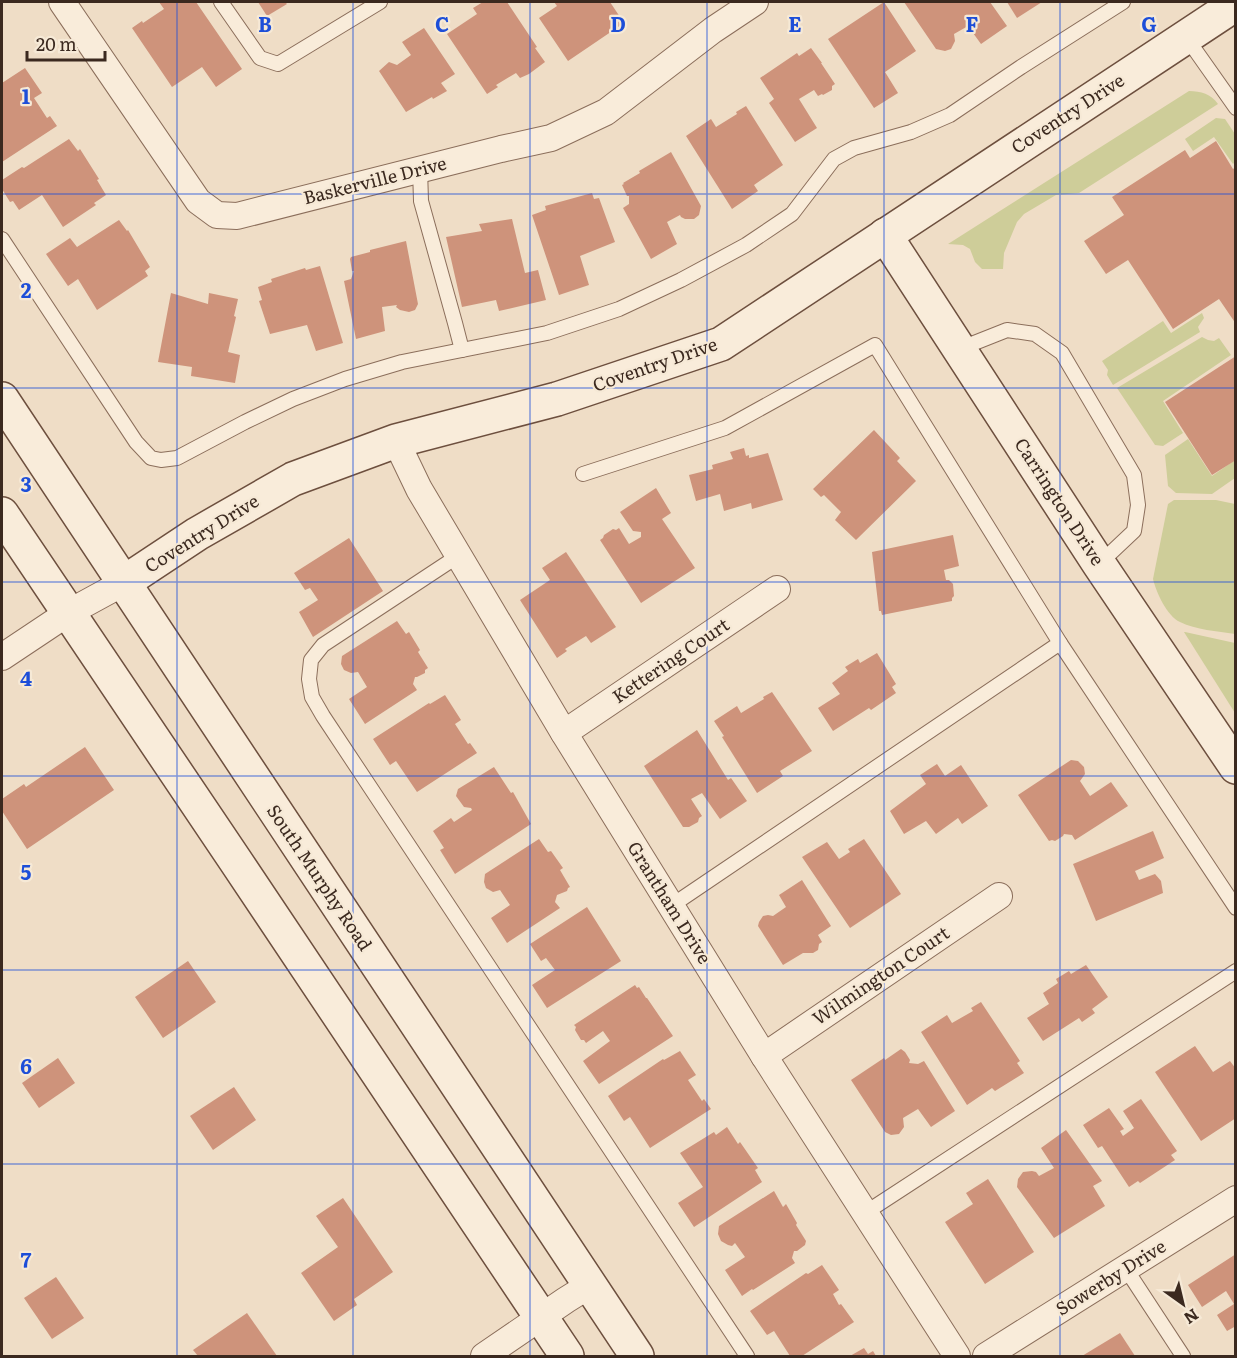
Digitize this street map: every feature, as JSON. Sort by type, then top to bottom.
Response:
[{"type":"main road","name":"Coventry Drive","points":[[123,583],[197,534],[293,479],[396,441],[557,399],[721,344],[1236,4]]},
{"type":"main road","name":"Carrington Drive","points":[[885,235],[1099,564],[1236,767]]},
{"type":"main road","name":"South Murphy Road","points":[[2,399],[637,1356]]},
{"type":"main road","points":[[2,514],[567,1356]]},
{"type":"street","name":"Baskerville Drive","points":[[62,2],[198,201],[217,215],[237,216],[551,138],[606,112],[713,30],[755,2]]},
{"type":"street","name":"Grantham Drive","points":[[396,441],[419,489],[564,733],[764,1056],[957,1356]]},
{"type":"street","points":[[2,657],[68,613],[123,583]]},
{"type":"street","name":"Kettering Court","points":[[564,733],[777,589]]},
{"type":"street","name":"Wilmington Court","points":[[764,1056],[999,896]]},
{"type":"street","name":"Sowerby Drive","points":[[986,1356],[1236,1199]]},
{"type":"street","points":[[484,1356],[590,1285]]},
{"type":"lane","points":[[221,2],[260,58],[278,64],[380,2]]},
{"type":"lane","points":[[2,239],[136,442],[151,458],[161,460],[177,458],[293,399],[345,379],[402,362],[547,333],[619,309],[681,280],[746,245],[792,214],[834,159],[854,148],[911,132],[950,115],[1123,2]]},
{"type":"lane","points":[[1186,37],[1236,108]]},
{"type":"lane","points":[[420,169],[420,201],[462,350]]},
{"type":"lane","points":[[959,349],[1007,330],[1035,334],[1062,353],[1134,475],[1138,505],[1134,531],[1099,564]]},
{"type":"lane","points":[[583,474],[725,428],[875,345],[1060,643],[1236,908]]},
{"type":"lane","points":[[458,556],[323,645],[311,660],[309,679],[312,697],[467,936],[747,1356]]},
{"type":"lane","points":[[671,906],[1060,643]]},
{"type":"lane","points":[[865,1213],[1236,971]]},
{"type":"lane","points":[[1126,1269],[1183,1356]]},
{"type":"shaded area","points":[[1189,91],[1205,94],[1218,104],[1079,193],[1056,195],[1024,214],[1017,222],[1004,253],[1003,269],[982,269],[975,262],[970,249],[963,245],[948,244]]},
{"type":"shaded area","points":[[1216,118],[1225,119],[1235,134],[1235,162],[1233,164],[1214,137],[1193,151],[1185,139]]},
{"type":"shaded area","points":[[1202,313],[1204,318],[1198,327],[1200,332],[1113,385],[1102,361],[1163,321],[1171,333]]},
{"type":"shaded area","points":[[1202,337],[1214,341],[1219,338],[1231,355],[1163,401],[1183,433],[1163,446],[1155,445],[1117,388]]},
{"type":"shaded area","points":[[1188,439],[1212,476],[1235,460],[1235,478],[1212,494],[1176,493],[1168,486],[1165,455]]},
{"type":"shaded area","points":[[1174,500],[1216,500],[1235,504],[1235,634],[1186,625],[1171,615],[1159,597],[1153,579],[1168,504]]},
{"type":"shaded area","points":[[1184,632],[1235,643],[1235,713]]},
{"type":"building","points":[[159,2],[196,2],[242,69],[216,87],[202,67],[172,87],[132,28],[164,9]]},
{"type":"building","points":[[258,2],[285,2],[287,4],[267,16]]},
{"type":"building","points":[[483,2],[507,2],[545,62],[520,78],[516,73],[496,85],[498,87],[487,94],[447,34],[477,14],[473,8]]},
{"type":"building","points":[[554,2],[610,2],[624,23],[568,61],[539,18],[557,6]]},
{"type":"building","points":[[884,2],[916,51],[885,72],[898,93],[874,108],[828,39]]},
{"type":"building","points":[[904,2],[990,2],[1007,26],[981,44],[968,26],[954,34],[955,41],[951,49],[945,51],[936,49]]},
{"type":"building","points":[[1007,2],[1042,2],[1017,18]]},
{"type":"building","points":[[424,28],[455,74],[441,83],[447,91],[406,112],[379,71],[389,62],[397,65],[411,55],[402,42]]},
{"type":"building","points":[[811,48],[835,84],[832,90],[823,95],[818,96],[814,90],[799,99],[817,128],[795,142],[769,103],[774,99],[760,78],[797,53],[799,56]]},
{"type":"building","points":[[25,68],[42,93],[34,98],[47,118],[50,116],[57,126],[2,162],[2,83]]},
{"type":"building","points":[[746,106],[783,165],[754,185],[758,191],[732,209],[686,136],[711,119],[716,127]]},
{"type":"building","points":[[69,139],[78,151],[80,149],[106,195],[94,203],[96,205],[63,227],[42,195],[19,210],[13,201],[10,202],[2,189],[2,180]]},
{"type":"building","points":[[1216,141],[1233,169],[1236,167],[1236,324],[1219,299],[1173,329],[1128,260],[1106,274],[1084,241],[1124,215],[1112,197],[1185,150],[1190,158]]},
{"type":"building","points":[[671,152],[701,206],[699,215],[694,219],[685,219],[680,215],[667,222],[677,244],[651,259],[623,208],[629,204],[629,196],[622,185],[640,173],[639,171]]},
{"type":"building","points":[[592,193],[594,199],[599,198],[615,242],[580,256],[589,285],[559,295],[532,215],[546,210],[545,206]]},
{"type":"building","points":[[512,219],[525,273],[538,270],[546,300],[499,311],[496,300],[462,307],[446,237],[482,231],[479,224]]},
{"type":"building","points":[[119,220],[128,230],[150,267],[145,271],[148,276],[97,310],[78,279],[68,286],[46,254],[70,238],[77,247]]},
{"type":"building","points":[[406,241],[418,304],[415,310],[409,312],[400,310],[396,307],[397,305],[382,307],[385,331],[356,339],[344,281],[351,279],[354,271],[352,271],[351,257]]},
{"type":"building","points":[[320,266],[343,343],[316,351],[307,325],[270,334],[259,301],[262,300],[258,287],[272,282],[271,279],[305,268],[306,270]]},
{"type":"building","points":[[171,293],[208,304],[209,293],[238,299],[228,352],[240,355],[235,383],[191,376],[192,367],[158,362]]},
{"type":"building","points":[[1236,356],[1236,460],[1212,475],[1165,402]]},
{"type":"building","points":[[874,430],[900,458],[897,461],[916,481],[856,540],[835,520],[841,512],[824,495],[821,497],[813,489]]},
{"type":"building","points":[[744,448],[749,458],[768,453],[783,500],[752,509],[751,503],[724,511],[720,494],[696,501],[689,475],[713,469],[712,465],[733,459],[730,452]]},
{"type":"building","points":[[656,488],[671,513],[662,519],[695,568],[641,603],[600,540],[613,529],[619,528],[629,544],[641,537],[641,532],[633,531],[620,512]]},
{"type":"building","points":[[953,535],[959,566],[944,570],[946,580],[953,584],[952,601],[882,615],[879,611],[872,552]]},
{"type":"building","points":[[349,538],[383,591],[313,637],[299,612],[318,600],[310,588],[305,590],[294,573]]},
{"type":"building","points":[[566,552],[616,627],[591,643],[586,636],[565,649],[567,651],[557,658],[520,600],[550,580],[542,568]]},
{"type":"building","points":[[397,621],[406,634],[409,632],[428,668],[425,673],[415,677],[413,684],[417,690],[365,724],[349,699],[367,687],[358,672],[351,673],[344,670],[341,664],[342,656]]},
{"type":"building","points":[[877,653],[896,684],[892,687],[896,693],[833,731],[818,708],[840,694],[832,683],[848,671],[845,667],[858,659],[860,663]]},
{"type":"building","points":[[772,692],[812,751],[780,771],[783,776],[757,793],[714,721],[737,706],[741,713]]},
{"type":"building","points":[[445,695],[461,720],[455,724],[477,753],[417,792],[396,761],[390,765],[373,739]]},
{"type":"building","points":[[697,730],[728,780],[731,778],[747,801],[720,819],[702,793],[691,799],[702,816],[698,822],[689,827],[683,827],[644,766]]},
{"type":"building","points":[[85,747],[114,790],[27,849],[2,811],[2,799],[24,784],[26,787]]},
{"type":"building","points":[[1071,760],[1078,761],[1084,767],[1085,774],[1080,781],[1090,796],[1111,782],[1128,806],[1075,840],[1072,835],[1064,834],[1055,841],[1049,841],[1018,795]]},
{"type":"building","points":[[937,764],[945,776],[961,765],[988,806],[962,824],[958,818],[936,834],[926,821],[904,834],[890,811],[926,784],[920,775]]},
{"type":"building","points":[[494,767],[511,793],[513,792],[531,824],[455,874],[440,850],[444,848],[433,831],[451,818],[454,822],[472,810],[464,807],[456,796],[458,789]]},
{"type":"building","points":[[1153,831],[1164,858],[1135,871],[1139,880],[1155,874],[1161,881],[1163,893],[1096,921],[1073,864]]},
{"type":"building","points":[[539,839],[563,868],[560,870],[570,887],[567,891],[557,895],[555,902],[560,908],[507,943],[491,918],[510,905],[500,890],[493,892],[486,888],[485,874]]},
{"type":"building","points":[[864,839],[901,894],[850,928],[802,857],[827,842],[839,859],[850,852],[848,849]]},
{"type":"building","points":[[802,880],[831,926],[818,935],[822,942],[818,950],[813,953],[803,953],[783,965],[758,926],[763,916],[773,916],[786,907],[779,895]]},
{"type":"building","points":[[587,907],[621,961],[547,1008],[532,985],[555,970],[546,958],[541,961],[530,944]]},
{"type":"building","points":[[188,961],[216,1002],[163,1038],[135,997]]},
{"type":"building","points":[[1086,965],[1108,997],[1092,1009],[1095,1013],[1082,1022],[1079,1018],[1043,1041],[1027,1018],[1049,1004],[1043,993],[1058,983],[1056,979],[1069,971],[1071,974]]},
{"type":"building","points":[[635,985],[639,987],[673,1036],[599,1084],[583,1061],[610,1041],[603,1031],[586,1043],[581,1040],[574,1025]]},
{"type":"building","points":[[981,1002],[1020,1061],[1017,1063],[1024,1073],[995,1091],[992,1088],[967,1105],[921,1032],[947,1015],[952,1023],[973,1011],[971,1008]]},
{"type":"building","points":[[1195,1046],[1213,1072],[1230,1061],[1236,1069],[1236,1118],[1201,1141],[1155,1072]]},
{"type":"building","points":[[901,1049],[910,1060],[909,1063],[918,1064],[924,1061],[955,1111],[931,1127],[918,1109],[903,1118],[904,1127],[899,1134],[891,1135],[885,1132],[851,1080]]},
{"type":"building","points":[[680,1051],[696,1075],[688,1080],[702,1101],[704,1099],[711,1109],[650,1148],[630,1117],[624,1121],[608,1096],[663,1059]]},
{"type":"building","points":[[58,1058],[75,1083],[39,1108],[22,1083]]},
{"type":"building","points":[[234,1087],[256,1120],[213,1150],[190,1116]]},
{"type":"building","points":[[1141,1099],[1177,1151],[1171,1155],[1175,1160],[1140,1183],[1138,1181],[1129,1187],[1102,1146],[1098,1148],[1083,1125],[1109,1108],[1124,1129],[1120,1131],[1123,1136],[1134,1128],[1123,1111]]},
{"type":"building","points":[[727,1127],[758,1168],[755,1170],[762,1182],[694,1227],[678,1203],[703,1187],[680,1153],[714,1132],[716,1135]]},
{"type":"building","points":[[1066,1130],[1102,1181],[1093,1186],[1105,1206],[1054,1238],[1017,1187],[1018,1179],[1023,1172],[1036,1172],[1039,1176],[1054,1168],[1041,1148]]},
{"type":"building","points":[[988,1179],[1034,1252],[985,1284],[945,1222],[973,1204],[966,1193]]},
{"type":"building","points":[[774,1191],[783,1207],[786,1204],[797,1223],[806,1241],[805,1245],[794,1251],[792,1258],[795,1263],[742,1296],[725,1270],[745,1257],[735,1243],[732,1246],[721,1241],[718,1234],[719,1226]]},
{"type":"building","points":[[343,1198],[393,1272],[354,1299],[357,1305],[334,1321],[301,1273],[338,1247],[316,1216]]},
{"type":"building","points":[[1236,1254],[1236,1326],[1227,1331],[1217,1315],[1234,1304],[1226,1291],[1202,1307],[1188,1285]]},
{"type":"building","points":[[822,1265],[839,1290],[833,1294],[839,1305],[841,1304],[854,1322],[802,1356],[790,1356],[774,1331],[767,1335],[750,1311],[806,1273]]},
{"type":"building","points":[[56,1277],[84,1318],[52,1339],[24,1298]]},
{"type":"building","points":[[247,1313],[277,1356],[198,1356],[193,1350]]},
{"type":"building","points":[[1120,1333],[1135,1356],[1082,1356]]},
{"type":"building","points":[[864,1348],[868,1354],[873,1351],[876,1356],[850,1356]]}]
